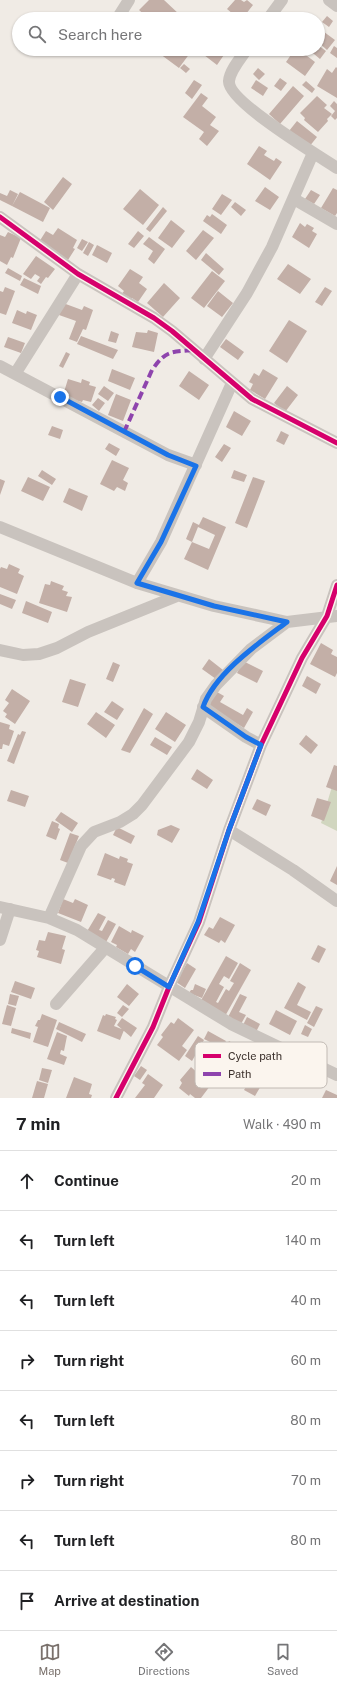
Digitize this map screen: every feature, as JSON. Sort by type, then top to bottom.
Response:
[{"type":"street","points":[[121,12],[129,0]]},
{"type":"street","points":[[273,12],[282,0]]},
{"type":"street","points":[[329,0],[337,6]]},
{"type":"street","points":[[242,56],[232,71],[229,82],[232,92],[276,128],[337,168]]},
{"type":"street","points":[[204,359],[247,293],[272,247],[313,153]]},
{"type":"street","points":[[294,199],[337,224]]},
{"type":"street","points":[[0,217],[78,274],[154,318],[177,335],[252,399],[337,443]]},
{"type":"street","points":[[15,374],[78,274]]},
{"type":"street","points":[[0,366],[168,455],[196,466]]},
{"type":"street","points":[[137,583],[161,542],[232,383]]},
{"type":"street","points":[[0,527],[137,583],[214,606],[287,622],[332,616]]},
{"type":"street","points":[[116,1098],[153,1027],[198,922],[229,830],[261,745],[302,658],[332,616],[337,585]]},
{"type":"street","points":[[0,650],[23,655],[39,654],[51,650],[88,632],[177,596]]},
{"type":"street","points":[[49,918],[81,846],[87,837],[94,832],[120,822],[133,814],[142,805],[189,742],[199,722],[203,707],[210,692],[251,649],[287,622]]},
{"type":"street","points":[[203,707],[246,737],[261,745]]},
{"type":"street","points":[[229,830],[293,870],[337,901]]},
{"type":"street","points":[[0,940],[5,908],[49,918],[76,930],[231,1024],[268,1042]]},
{"type":"street","points":[[56,1004],[105,948]]},
{"type":"street","points":[[327,1070],[337,1075]]},
{"type":"green space","points":[[337,770],[337,831],[321,823]]},
{"type":"building","points":[[149,0],[164,0],[177,12],[141,12],[139,10]]},
{"type":"building","points":[[235,0],[241,0],[244,2],[247,0],[253,5],[248,12],[231,12],[227,9]]},
{"type":"building","points":[[327,16],[333,21],[329,27],[325,24],[325,18]]},
{"type":"building","points":[[325,33],[335,40],[327,50],[325,48]]},
{"type":"building","points":[[334,46],[337,48],[337,58],[330,53]]},
{"type":"building","points":[[163,56],[188,56],[179,68]]},
{"type":"building","points":[[205,56],[223,56],[217,65]]},
{"type":"building","points":[[290,56],[307,56],[315,62],[305,76],[286,62]]},
{"type":"building","points":[[184,64],[190,69],[186,73],[180,68]]},
{"type":"building","points":[[336,67],[337,98],[317,86],[327,69],[332,73]]},
{"type":"building","points":[[258,68],[265,74],[259,80],[253,74]]},
{"type":"building","points":[[280,78],[287,83],[281,91],[274,86]]},
{"type":"building","points":[[194,80],[202,85],[192,99],[185,93]]},
{"type":"building","points":[[256,80],[268,88],[263,96],[251,88]]},
{"type":"building","points":[[306,81],[315,89],[312,93],[302,85]]},
{"type":"building","points":[[293,86],[304,96],[280,124],[269,114]]},
{"type":"building","points":[[201,93],[208,98],[202,106],[216,117],[210,125],[219,131],[207,146],[199,139],[204,132],[183,117]]},
{"type":"building","points":[[317,96],[327,105],[324,108],[332,114],[318,132],[304,120],[305,118],[300,113]]},
{"type":"building","points":[[334,101],[337,104],[337,118],[335,120],[331,116],[335,111],[330,106]]},
{"type":"building","points":[[297,121],[317,137],[309,147],[289,131]]},
{"type":"building","points":[[259,146],[267,151],[264,155],[274,161],[276,158],[282,162],[270,180],[247,164]]},
{"type":"building","points":[[63,177],[72,184],[53,210],[44,202]]},
{"type":"building","points":[[265,187],[279,197],[270,210],[255,201]]},
{"type":"building","points":[[333,188],[337,190],[337,213],[335,216],[321,208]]},
{"type":"building","points":[[140,189],[159,205],[143,225],[123,209]]},
{"type":"building","points":[[10,190],[18,194],[12,206],[0,200],[0,193],[7,196]]},
{"type":"building","points":[[311,190],[320,195],[314,204],[305,199]]},
{"type":"building","points":[[20,192],[50,208],[43,222],[12,206]]},
{"type":"building","points":[[222,194],[232,200],[221,215],[212,209]]},
{"type":"building","points":[[235,202],[246,210],[241,216],[231,207]]},
{"type":"building","points":[[163,207],[167,211],[150,232],[146,229]]},
{"type":"building","points":[[212,214],[227,225],[221,234],[203,221],[207,215],[210,217]]},
{"type":"building","points":[[171,220],[185,231],[172,248],[158,238]]},
{"type":"building","points":[[300,223],[305,227],[307,224],[314,228],[312,231],[317,234],[309,248],[292,237]]},
{"type":"building","points":[[58,228],[77,240],[73,248],[75,249],[68,260],[39,242],[46,231],[53,235]]},
{"type":"building","points":[[203,230],[214,238],[196,260],[186,251]]},
{"type":"building","points":[[138,231],[144,236],[134,248],[128,244]]},
{"type":"building","points":[[8,232],[21,238],[13,258],[11,257],[7,265],[0,261],[0,235],[5,237]]},
{"type":"building","points":[[149,237],[165,249],[154,264],[148,259],[153,251],[143,244]]},
{"type":"building","points":[[82,239],[88,242],[82,251],[77,248]]},
{"type":"building","points":[[89,242],[94,245],[88,256],[83,253]]},
{"type":"building","points":[[97,245],[112,253],[107,263],[92,255]]},
{"type":"building","points":[[206,253],[224,269],[219,275],[201,260]]},
{"type":"building","points":[[36,256],[55,269],[41,284],[37,281],[40,277],[35,274],[31,279],[23,274]]},
{"type":"building","points":[[288,264],[311,279],[300,294],[277,279]]},
{"type":"building","points":[[8,268],[22,276],[20,281],[5,273]]},
{"type":"building","points":[[130,269],[143,277],[139,283],[147,289],[138,302],[132,298],[129,303],[120,296],[124,291],[118,286]]},
{"type":"building","points":[[212,271],[225,281],[204,308],[191,298]]},
{"type":"building","points":[[24,278],[41,286],[38,294],[20,285]]},
{"type":"building","points":[[164,283],[180,298],[163,317],[147,303]]},
{"type":"building","points":[[5,287],[15,291],[6,315],[0,313],[0,291],[3,292]]},
{"type":"building","points":[[325,287],[332,291],[322,306],[315,302]]},
{"type":"building","points":[[218,291],[233,303],[222,317],[207,306]]},
{"type":"building","points":[[63,303],[82,310],[84,306],[93,310],[86,330],[83,329],[77,342],[69,339],[76,321],[59,315]]},
{"type":"building","points":[[17,310],[26,314],[27,311],[37,315],[31,330],[12,323]]},
{"type":"building","points":[[289,320],[307,331],[287,363],[269,351]]},
{"type":"building","points":[[148,330],[158,333],[154,352],[132,347],[136,332],[147,333]]},
{"type":"building","points":[[111,331],[119,334],[116,343],[108,341]]},
{"type":"building","points":[[81,336],[118,350],[113,359],[77,344]]},
{"type":"building","points":[[8,337],[25,343],[21,353],[4,347]]},
{"type":"building","points":[[226,339],[244,352],[238,360],[220,347]]},
{"type":"building","points":[[66,352],[70,354],[63,368],[59,366]]},
{"type":"building","points":[[112,369],[135,378],[130,390],[108,381]]},
{"type":"building","points":[[263,369],[278,378],[265,399],[250,390],[253,384],[249,382],[254,373],[259,376]]},
{"type":"building","points":[[189,371],[209,385],[199,400],[179,386]]},
{"type":"building","points":[[68,379],[81,383],[82,379],[90,382],[89,385],[96,387],[91,402],[83,400],[82,402],[68,398],[69,394],[64,392]]},
{"type":"building","points":[[104,386],[114,393],[108,401],[98,394]]},
{"type":"building","points":[[287,386],[298,395],[285,412],[274,403]]},
{"type":"building","points":[[116,394],[131,400],[123,421],[108,415]]},
{"type":"building","points":[[98,398],[105,403],[99,411],[92,405]]},
{"type":"building","points":[[234,411],[251,421],[242,436],[226,427]]},
{"type":"building","points":[[52,426],[63,430],[60,439],[48,435]]},
{"type":"building","points":[[281,431],[289,435],[284,445],[276,441]]},
{"type":"building","points":[[109,443],[120,449],[116,456],[105,449]]},
{"type":"building","points":[[224,444],[231,448],[222,462],[215,457]]},
{"type":"building","points":[[112,460],[129,468],[123,480],[128,483],[125,491],[117,487],[114,491],[100,484]]},
{"type":"building","points":[[42,470],[56,479],[52,485],[38,476]]},
{"type":"building","points":[[234,470],[247,475],[244,482],[231,478]]},
{"type":"building","points":[[28,477],[50,487],[43,501],[21,491]]},
{"type":"building","points":[[253,477],[265,481],[247,528],[235,523]]},
{"type":"building","points":[[0,479],[5,481],[0,495]]},
{"type":"building","points":[[69,488],[88,496],[82,511],[63,502]]},
{"type":"building","points":[[203,517],[226,527],[208,570],[184,559],[192,542],[186,539],[193,522],[199,525]],"holes":[[[198,527],[215,535],[209,549],[192,542]]]},
{"type":"building","points":[[9,564],[20,569],[18,573],[24,576],[17,594],[0,587],[0,569],[1,567],[7,569]]},
{"type":"building","points":[[51,581],[64,586],[62,590],[68,592],[66,596],[72,597],[67,612],[39,603],[45,584],[50,585]]},
{"type":"building","points":[[0,594],[16,600],[12,609],[0,604]]},
{"type":"building","points":[[26,601],[52,612],[48,623],[22,613]]},
{"type":"building","points":[[321,643],[333,650],[331,654],[337,657],[337,673],[335,677],[310,664]]},
{"type":"building","points":[[209,659],[223,670],[216,679],[202,669]]},
{"type":"building","points":[[243,661],[263,671],[257,683],[237,673]]},
{"type":"building","points":[[113,662],[120,665],[113,682],[106,679]]},
{"type":"building","points":[[307,676],[321,684],[316,694],[302,686]]},
{"type":"building","points":[[70,679],[86,684],[78,707],[62,702]]},
{"type":"building","points":[[12,689],[30,701],[15,724],[5,717],[7,714],[3,711],[9,703],[5,700]]},
{"type":"building","points":[[217,692],[224,696],[220,702],[243,715],[247,708],[253,712],[244,728],[208,706]]},
{"type":"building","points":[[112,701],[124,709],[117,720],[104,712]]},
{"type":"building","points":[[144,708],[153,714],[130,753],[121,750]]},
{"type":"building","points":[[96,712],[115,725],[106,738],[87,724]]},
{"type":"building","points":[[166,712],[186,725],[175,742],[155,729]]},
{"type":"building","points":[[0,722],[10,725],[9,729],[14,731],[9,746],[3,744],[2,749],[0,749]]},
{"type":"building","points":[[22,731],[26,732],[14,764],[7,761],[18,734],[20,735]]},
{"type":"building","points":[[306,735],[318,745],[311,754],[299,744]]},
{"type":"building","points":[[155,737],[172,747],[167,755],[150,745]]},
{"type":"building","points":[[334,765],[337,766],[337,791],[326,787]]},
{"type":"building","points":[[197,769],[213,780],[207,789],[191,779]]},
{"type":"building","points":[[11,790],[29,796],[25,807],[7,801]]},
{"type":"building","points":[[317,798],[331,802],[324,821],[311,816]]},
{"type":"building","points":[[257,799],[271,805],[266,816],[252,809]]},
{"type":"building","points":[[61,812],[78,823],[72,832],[55,820]]},
{"type":"building","points":[[52,821],[59,824],[58,828],[60,829],[56,840],[46,836]]},
{"type":"building","points":[[171,825],[180,829],[172,843],[157,835],[158,830]]},
{"type":"building","points":[[117,827],[135,836],[131,844],[113,835]]},
{"type":"building","points":[[70,833],[79,836],[68,863],[60,860]]},
{"type":"building","points":[[105,853],[119,859],[120,856],[128,859],[127,862],[133,864],[125,886],[114,882],[115,879],[112,878],[111,880],[97,875]]},
{"type":"building","points":[[337,866],[337,885],[330,881]]},
{"type":"building","points":[[63,899],[73,903],[75,899],[88,905],[81,922],[58,913]]},
{"type":"building","points":[[98,913],[106,917],[99,930],[102,931],[108,920],[116,924],[105,944],[86,933]]},
{"type":"building","points":[[220,917],[235,925],[225,943],[221,940],[219,943],[204,935],[209,927],[213,929]]},
{"type":"building","points":[[119,926],[131,933],[132,930],[144,936],[135,952],[131,949],[128,954],[116,947],[117,945],[111,942]]},
{"type":"building","points":[[48,932],[66,936],[62,949],[65,950],[61,964],[37,957],[39,951],[36,950],[39,940],[45,941]]},
{"type":"building","points":[[318,945],[326,949],[319,963],[311,959]]},
{"type":"building","points":[[226,956],[238,963],[229,979],[224,976],[219,984],[224,987],[216,1002],[218,1003],[226,989],[229,991],[234,983],[230,981],[240,963],[251,970],[224,1018],[199,1004]]},
{"type":"building","points":[[187,963],[196,969],[185,988],[176,982]]},
{"type":"building","points":[[15,981],[35,988],[31,999],[11,992]]},
{"type":"building","points":[[298,982],[306,987],[297,1005],[311,1012],[307,1020],[284,1008]]},
{"type":"building","points":[[127,984],[139,994],[129,1006],[117,997]]},
{"type":"building","points":[[195,984],[206,989],[202,998],[189,993],[193,990]]},
{"type":"building","points":[[10,994],[19,996],[16,1006],[8,1004]]},
{"type":"building","points":[[240,994],[247,997],[239,1012],[246,1015],[241,1024],[228,1017]]},
{"type":"building","points":[[7,1005],[16,1008],[11,1026],[2,1024]]},
{"type":"building","points":[[123,1005],[129,1009],[122,1017],[117,1013]]},
{"type":"building","points":[[316,1006],[323,1009],[314,1027],[307,1023]]},
{"type":"building","points":[[276,1010],[297,1021],[290,1035],[269,1024]]},
{"type":"building","points":[[42,1014],[57,1020],[48,1047],[33,1042],[38,1027],[35,1026],[38,1020],[40,1020]]},
{"type":"building","points":[[106,1014],[116,1017],[115,1019],[117,1020],[114,1026],[124,1030],[120,1040],[97,1031],[103,1015],[105,1016]]},
{"type":"building","points":[[247,1017],[260,1024],[256,1032],[243,1025]]},
{"type":"building","points":[[122,1018],[137,1028],[131,1037],[117,1025]]},
{"type":"building","points":[[178,1018],[194,1030],[182,1046],[187,1050],[179,1061],[157,1045],[163,1037],[161,1035],[171,1022],[174,1024]]},
{"type":"building","points":[[59,1022],[86,1034],[82,1042],[56,1029]]},
{"type":"building","points":[[305,1025],[312,1029],[308,1037],[301,1034]]},
{"type":"building","points":[[12,1028],[31,1033],[30,1039],[11,1033]]},
{"type":"building","points":[[208,1031],[226,1041],[210,1042],[204,1039]]},
{"type":"building","points":[[57,1032],[67,1036],[64,1051],[61,1050],[60,1054],[67,1057],[64,1065],[47,1059]]},
{"type":"building","points":[[198,1036],[204,1040],[203,1042],[195,1042],[195,1056],[192,1061],[185,1056]]},
{"type":"building","points":[[141,1066],[147,1070],[140,1080],[134,1076]]},
{"type":"building","points":[[191,1067],[195,1071],[195,1088],[208,1088],[201,1098],[195,1098],[190,1094],[189,1096],[179,1088],[182,1083],[180,1080]]},
{"type":"building","points":[[42,1068],[52,1070],[48,1083],[39,1080]]},
{"type":"building","points":[[148,1074],[163,1085],[154,1098],[135,1098],[145,1085],[142,1083]]},
{"type":"building","points":[[74,1077],[92,1084],[89,1094],[92,1095],[91,1098],[66,1098]]},
{"type":"building","points":[[37,1081],[48,1084],[44,1098],[32,1098]]},
{"type":"building","points":[[245,1088],[260,1088],[255,1096],[244,1090]]},
{"type":"building","points":[[326,1090],[337,1095],[337,1098],[322,1098]]},
{"type":"marked path","points":[[124,432],[152,370],[157,363],[165,355],[170,353],[194,350]]},
{"type":"cycle path","points":[[0,217],[78,274],[154,318],[172,331],[252,399],[337,443]]},
{"type":"cycle path","points":[[116,1098],[153,1027],[169,987],[199,922],[229,830],[261,745],[302,658],[327,616],[337,585]]},
{"type":"route","points":[[60,397],[168,455],[196,466],[161,542],[137,583],[214,606],[287,622],[251,649],[238,661],[210,692],[206,699],[203,707],[246,737],[261,745],[229,830],[198,922],[169,987],[135,966]]}]
